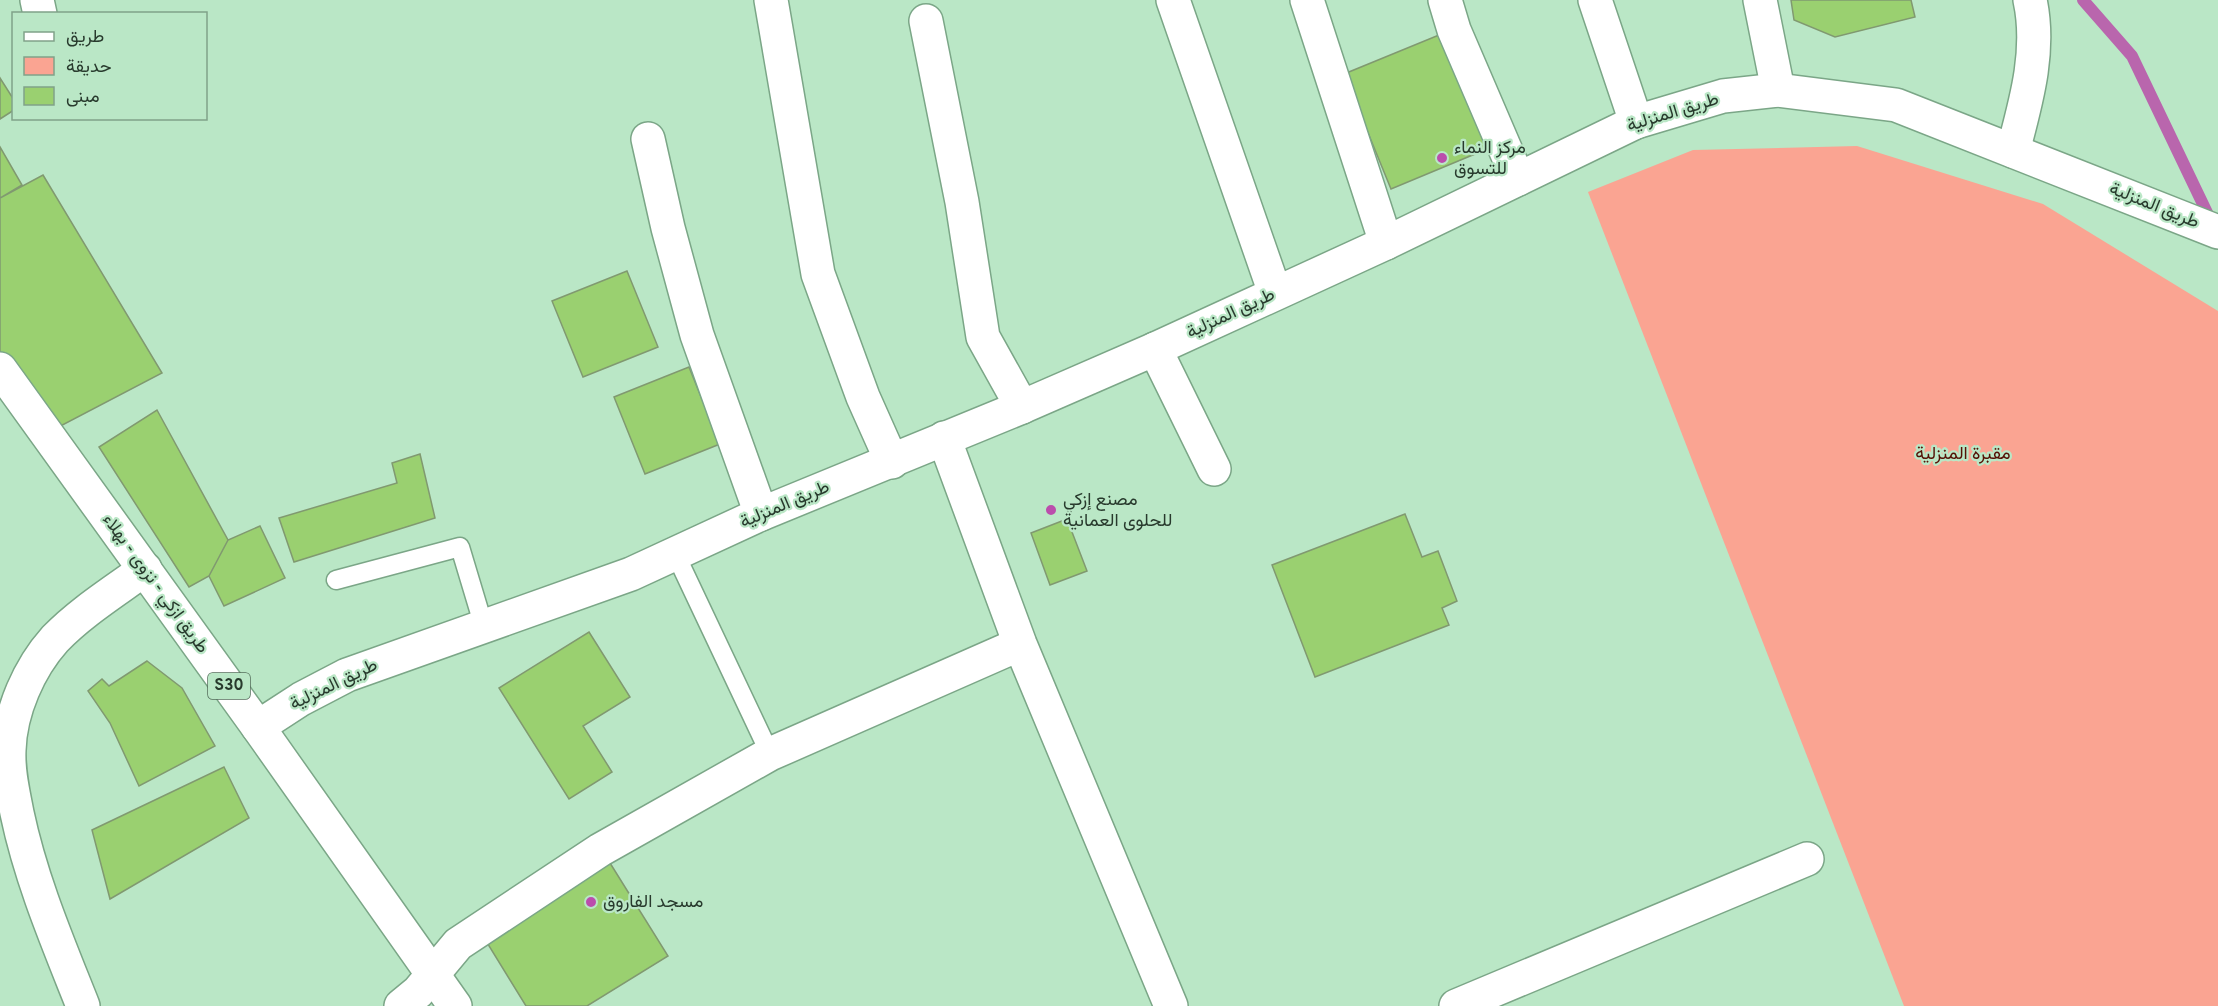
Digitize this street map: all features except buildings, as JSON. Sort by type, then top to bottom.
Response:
[{"type":"street","points":[[771,0],[818,274],[863,398],[892,462]]},
{"type":"street","points":[[1173,0],[1275,293]]},
{"type":"street","points":[[1307,0],[1386,243]]},
{"type":"street","points":[[1445,0],[1454,30],[1518,179]]},
{"type":"street","points":[[1595,0],[1636,122]]},
{"type":"street","points":[[1760,0],[1778,90]]},
{"type":"street","points":[[2013,151],[2028,93],[2033,62],[2034,33],[2030,0]]},
{"type":"street","points":[[926,21],[962,202],[983,337],[1022,407]]},
{"type":"street","name":"طريق المنزلية","points":[[258,727],[301,699],[347,675],[631,574],[761,514],[892,462],[1155,349],[1386,243],[1636,122],[1723,96],[1778,90],[1896,105],[2218,232]]},
{"type":"street","points":[[648,139],[668,228],[697,335],[761,514]]},
{"type":"street","points":[[1155,349],[1214,469]]},
{"type":"street","name":"طريق ازكي - نزوى - بهلاء","points":[[0,369],[258,727],[455,1006]]},
{"type":"street","points":[[944,438],[1020,644],[1172,1006]]},
{"type":"street","points":[[83,1006],[35,880],[10,779],[9,748],[19,701],[41,657],[75,620],[145,569]]},
{"type":"street","points":[[401,1006],[418,992],[449,953],[463,941],[600,849],[770,754],[1020,644]]},
{"type":"street","points":[[1456,1006],[1807,859]]},
{"type":"lane","points":[[336,579],[460,547],[484,627]]},
{"type":"lane","points":[[675,553],[770,754]]},
{"type":"green space","name":"مقبرة المنزلية","points":[[1857,146],[2043,204],[2218,311],[2218,1006],[1904,1006],[1588,192],[1693,150]]},
{"type":"waterway","points":[[2083,0],[2132,56],[2212,223]]},
{"type":"place","name":"مركز النماء للتسوق","points":[[1442,158]]},
{"type":"place","name":"مصنع إزكي للحلوى العمانية","points":[[1051,510]]},
{"type":"place","name":"مسجد الفاروق","points":[[591,902]]}]
